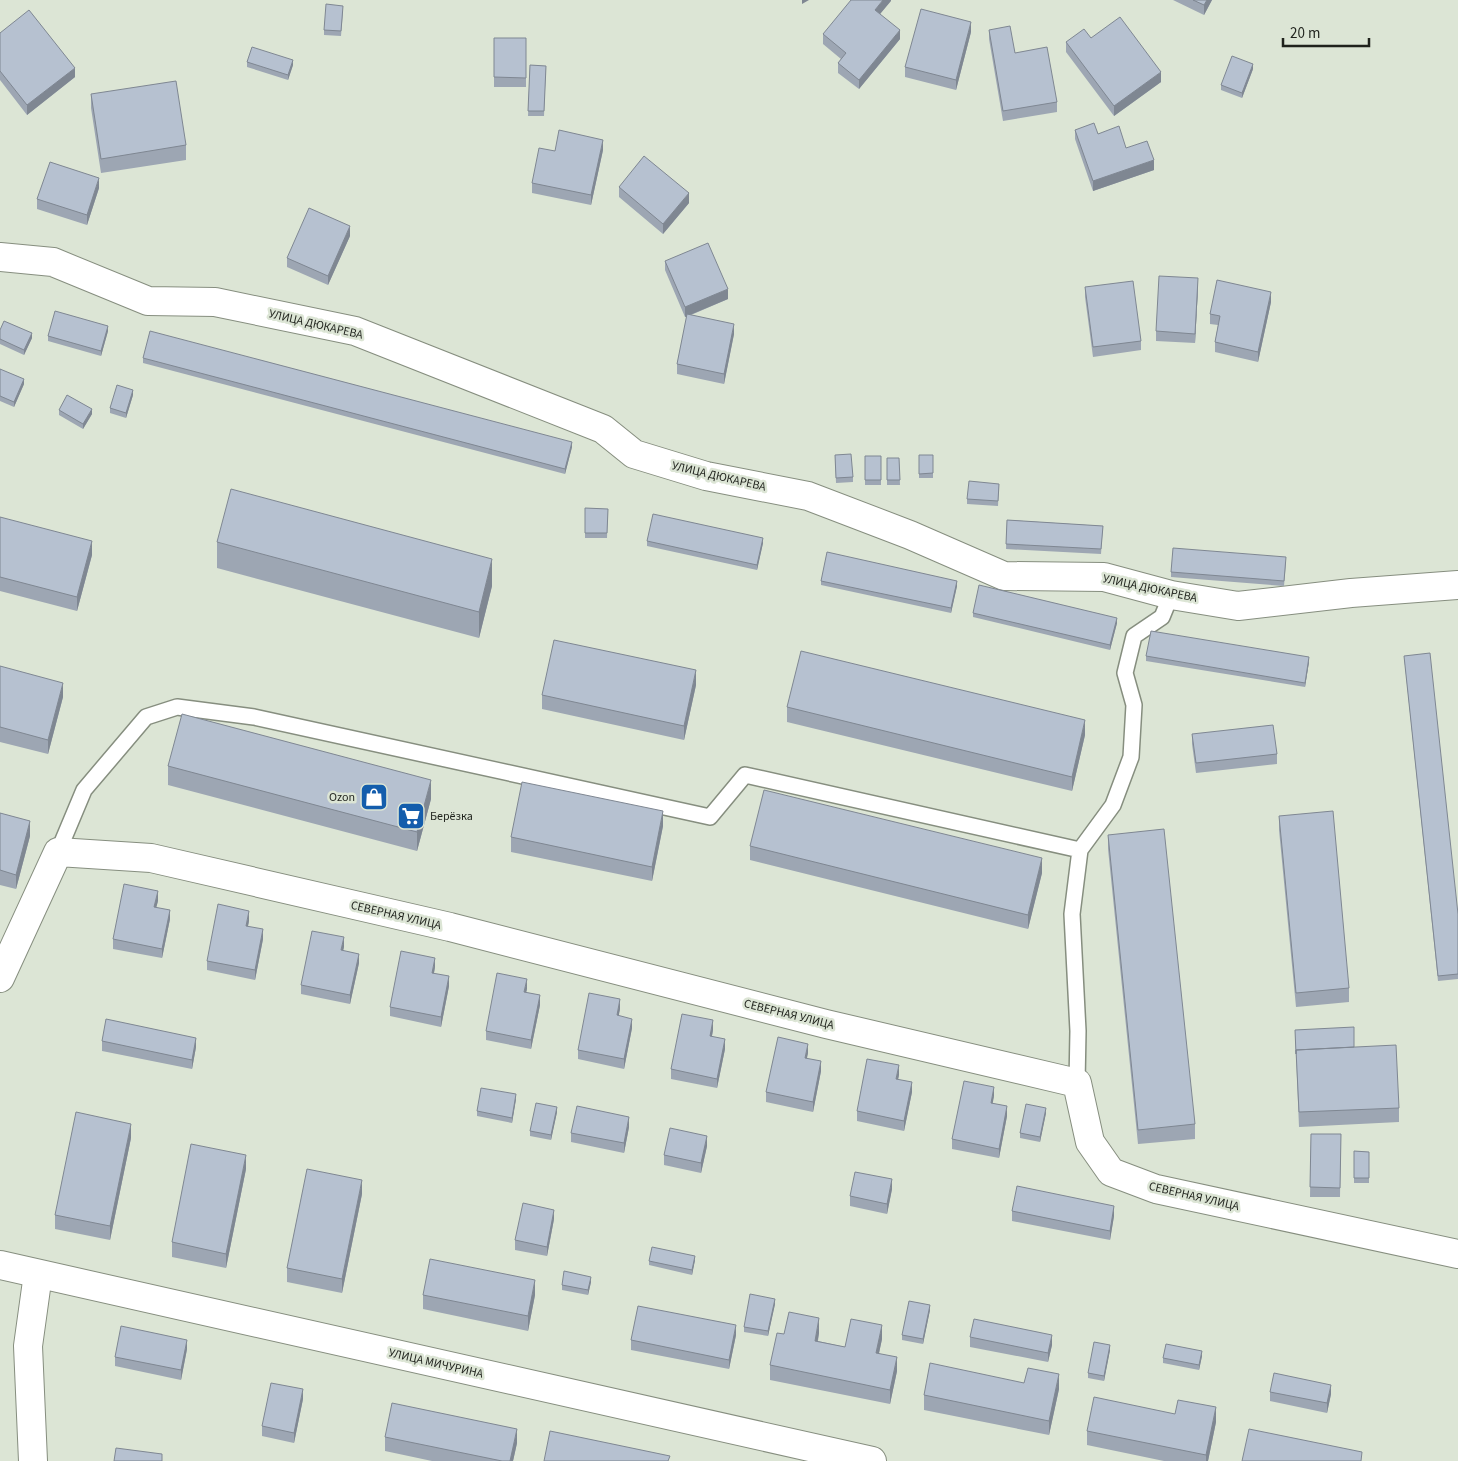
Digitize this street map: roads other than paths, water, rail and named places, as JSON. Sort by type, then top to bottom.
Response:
[{"type":"street","name":"УЛИЦА ДЮКАРЕВА","points":[[0,257],[54,262],[148,301],[215,302],[355,331],[604,429],[634,454],[706,476],[808,496],[910,535],[1004,576],[1104,577],[1170,595],[1238,606],[1458,585]]},
{"type":"street","points":[[0,978],[58,852]]},
{"type":"street","name":"СЕВЕРНАЯ УЛИЦА","points":[[58,852],[151,858],[450,927],[826,1024],[1077,1083],[1090,1142],[1111,1172],[1156,1189],[1458,1254]]},
{"type":"street","name":"УЛИЦА МИЧУРИНА","points":[[0,1265],[835,1457],[872,1461]]},
{"type":"street","points":[[33,1461],[28,1346],[38,1274]]},
{"type":"lane","points":[[1077,1083],[1078,1031],[1072,914],[1080,850],[1113,805],[1131,757],[1134,705],[1124,673],[1134,636],[1162,617],[1170,595]]},
{"type":"lane","points":[[58,852],[84,790],[119,747],[146,717],[177,707],[254,717],[710,817],[745,775],[1080,850]]},
{"type":"place","name":"Ozon","points":[[374,797]]},
{"type":"place","name":"Берёзка","points":[[411,816]]}]
